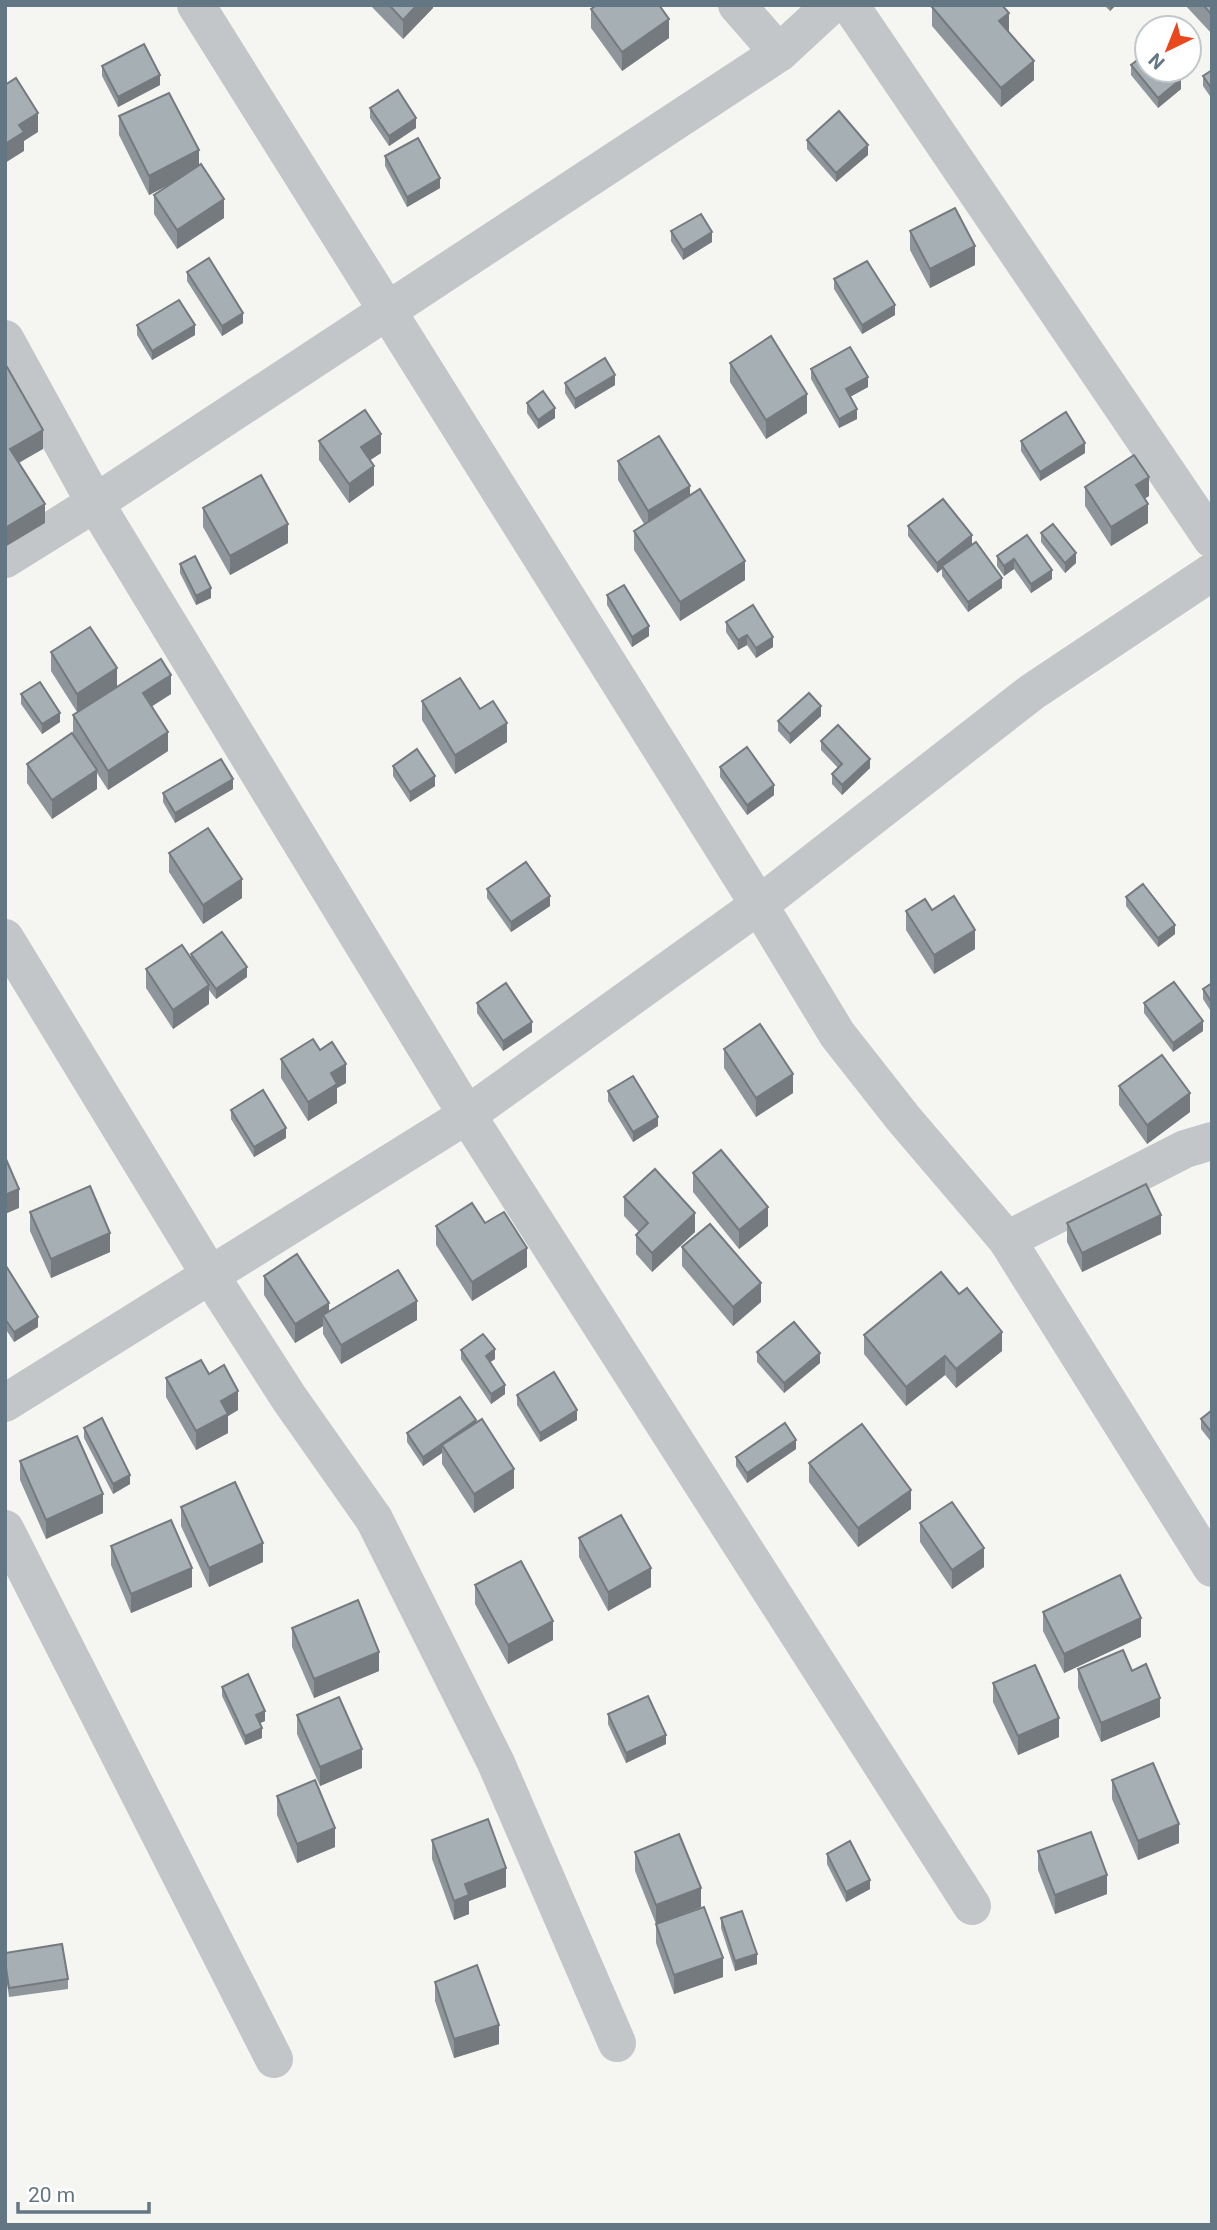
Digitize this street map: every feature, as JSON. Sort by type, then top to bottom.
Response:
[{"type":"street","points":[[196,5],[837,1034],[1007,1240],[1212,1568]]},
{"type":"street","points":[[737,5],[779,52]]},
{"type":"street","points":[[5,559],[95,503],[779,52],[831,5]]},
{"type":"street","points":[[850,5],[1212,539]]},
{"type":"street","points":[[5,339],[95,503],[467,1115],[972,1906]]},
{"type":"street","points":[[5,1403],[467,1115],[759,905],[1032,692],[1212,572]]},
{"type":"street","points":[[5,938],[210,1275],[289,1398],[374,1519],[496,1763],[617,2043]]},
{"type":"street","points":[[1007,1240],[1185,1149],[1212,1141]]},
{"type":"street","points":[[5,1529],[274,2059]]},
{"type":"building","points":[[389,5],[417,5],[403,20]]},
{"type":"building","points":[[597,5],[659,5],[669,19],[622,52],[591,9]]},
{"type":"building","points":[[1002,5],[1009,13],[999,21],[1034,61],[1001,88],[932,7]]},
{"type":"building","points":[[1203,5],[1212,5],[1212,15]]},
{"type":"building","points":[[144,44],[160,75],[118,97],[102,66]]},
{"type":"building","points":[[1212,70],[1212,89],[1203,76]]},
{"type":"building","points":[[16,78],[38,113],[19,125],[24,132],[5,144],[5,85]]},
{"type":"building","points":[[1147,84],[1175,84],[1158,98]]},
{"type":"building","points":[[398,90],[416,118],[389,136],[370,108]]},
{"type":"building","points":[[169,93],[199,150],[149,176],[119,116]]},
{"type":"building","points":[[839,111],[868,145],[836,173],[807,140]]},
{"type":"building","points":[[418,138],[440,178],[407,197],[385,156]]},
{"type":"building","points":[[201,164],[224,199],[177,230],[154,195]]},
{"type":"building","points":[[955,208],[975,246],[930,269],[910,231]]},
{"type":"building","points":[[701,214],[712,232],[683,250],[671,231]]},
{"type":"building","points":[[209,258],[243,313],[222,326],[187,272]]},
{"type":"building","points":[[867,261],[895,305],[862,325],[834,279]]},
{"type":"building","points":[[179,300],[195,325],[152,351],[137,325]]},
{"type":"building","points":[[771,336],[807,394],[766,420],[730,363]]},
{"type":"building","points":[[850,347],[868,377],[846,389],[857,409],[839,419],[811,369]]},
{"type":"building","points":[[605,358],[615,375],[575,399],[565,383]]},
{"type":"building","points":[[7,367],[43,430],[10,449],[45,504],[5,528],[5,368]]},
{"type":"building","points":[[543,391],[555,408],[538,420],[527,403]]},
{"type":"building","points":[[365,410],[381,434],[361,447],[374,466],[349,484],[319,441]]},
{"type":"building","points":[[1066,412],[1085,443],[1040,472],[1021,441]]},
{"type":"building","points":[[659,436],[690,486],[648,511],[618,461]]},
{"type":"building","points":[[1134,455],[1149,477],[1136,485],[1148,504],[1111,527],[1085,487]]},
{"type":"building","points":[[261,475],[288,524],[230,556],[203,508]]},
{"type":"building","points":[[700,489],[745,561],[680,602],[634,531]]},
{"type":"building","points":[[943,499],[972,535],[937,563],[908,526]]},
{"type":"building","points":[[1053,524],[1076,553],[1065,563],[1041,533]]},
{"type":"building","points":[[1027,535],[1052,570],[1031,584],[1014,559],[1004,566],[997,556]]},
{"type":"building","points":[[976,542],[1002,578],[968,602],[942,566]]},
{"type":"building","points":[[195,556],[211,588],[196,596],[180,564]]},
{"type":"building","points":[[624,585],[649,626],[632,637],[607,595]]},
{"type":"building","points":[[753,605],[773,637],[756,648],[747,635],[738,640],[726,622]]},
{"type":"building","points":[[90,627],[117,668],[77,694],[51,652]]},
{"type":"building","points":[[161,659],[171,675],[143,693],[168,732],[108,771],[73,715]]},
{"type":"building","points":[[460,678],[480,709],[493,701],[507,723],[455,755],[422,701]]},
{"type":"building","points":[[40,682],[60,713],[42,724],[21,694]]},
{"type":"building","points":[[809,693],[821,706],[790,734],[778,721]]},
{"type":"building","points":[[838,725],[870,759],[842,785],[832,774],[842,764],[821,741]]},
{"type":"building","points":[[72,733],[97,770],[52,800],[27,764]]},
{"type":"building","points":[[747,747],[774,785],[747,805],[720,767]]},
{"type":"building","points":[[417,749],[435,776],[410,792],[393,766]]},
{"type":"building","points":[[221,759],[233,779],[175,813],[163,793]]},
{"type":"building","points":[[208,828],[242,879],[203,905],[169,853]]},
{"type":"building","points":[[526,862],[550,896],[511,922],[487,889]]},
{"type":"building","points":[[1143,884],[1175,925],[1158,938],[1126,897]]},
{"type":"building","points":[[954,896],[975,930],[934,955],[906,911],[925,899],[932,910]]},
{"type":"building","points":[[222,932],[247,967],[216,989],[191,954]]},
{"type":"building","points":[[182,945],[209,985],[173,1010],[146,969]]},
{"type":"building","points":[[1174,982],[1203,1021],[1173,1043],[1144,1003]]},
{"type":"building","points":[[506,983],[532,1022],[503,1041],[477,1003]]},
{"type":"building","points":[[1212,983],[1212,1003],[1203,989]]},
{"type":"building","points":[[760,1024],[793,1074],[756,1098],[724,1049]]},
{"type":"building","points":[[313,1039],[320,1050],[332,1042],[346,1064],[331,1073],[337,1084],[308,1102],[281,1059]]},
{"type":"building","points":[[1162,1055],[1190,1093],[1147,1125],[1119,1086]]},
{"type":"building","points":[[633,1076],[658,1117],[633,1132],[608,1091]]},
{"type":"building","points":[[263,1090],[286,1128],[254,1147],[231,1110]]},
{"type":"building","points":[[721,1150],[768,1207],[739,1230],[693,1173]]},
{"type":"building","points":[[5,1157],[19,1189],[5,1195]]},
{"type":"building","points":[[655,1169],[695,1213],[652,1253],[636,1235],[648,1223],[624,1197]]},
{"type":"building","points":[[1146,1184],[1161,1215],[1082,1253],[1067,1223]]},
{"type":"building","points":[[90,1186],[110,1233],[51,1259],[30,1212]]},
{"type":"building","points":[[472,1203],[485,1223],[504,1212],[527,1248],[472,1282],[436,1226]]},
{"type":"building","points":[[710,1224],[761,1283],[733,1307],[682,1247]]},
{"type":"building","points":[[297,1254],[329,1303],[295,1324],[264,1276]]},
{"type":"building","points":[[6,1266],[38,1317],[14,1332],[5,1319]]},
{"type":"building","points":[[398,1270],[417,1301],[341,1345],[323,1315]]},
{"type":"building","points":[[941,1272],[959,1294],[967,1288],[1002,1332],[956,1369],[945,1356],[906,1387],[864,1335]]},
{"type":"building","points":[[794,1322],[820,1353],[784,1383],[757,1352]]},
{"type":"building","points":[[483,1334],[495,1349],[486,1356],[505,1385],[491,1394],[461,1350]]},
{"type":"building","points":[[201,1360],[209,1374],[224,1365],[238,1391],[221,1401],[228,1414],[196,1431],[166,1378]]},
{"type":"building","points":[[554,1372],[577,1410],[540,1433],[517,1395]]},
{"type":"building","points":[[460,1397],[476,1420],[423,1457],[407,1433]]},
{"type":"building","points":[[1212,1410],[1212,1433],[1201,1419]]},
{"type":"building","points":[[102,1418],[130,1475],[113,1484],[84,1428]]},
{"type":"building","points":[[482,1419],[514,1469],[474,1494],[442,1445]]},
{"type":"building","points":[[785,1423],[796,1440],[747,1473],[736,1457]]},
{"type":"building","points":[[862,1424],[911,1490],[858,1528],[809,1463]]},
{"type":"building","points":[[77,1436],[103,1494],[46,1520],[20,1461]]},
{"type":"building","points":[[235,1482],[263,1543],[209,1568],[181,1507]]},
{"type":"building","points":[[952,1502],[984,1548],[952,1570],[920,1523]]},
{"type":"building","points":[[621,1515],[651,1568],[608,1592],[579,1538]]},
{"type":"building","points":[[171,1520],[192,1568],[131,1594],[111,1546]]},
{"type":"building","points":[[521,1561],[553,1621],[508,1645],[475,1585]]},
{"type":"building","points":[[1120,1575],[1141,1618],[1064,1654],[1043,1612]]},
{"type":"building","points":[[358,1600],[379,1652],[314,1679],[292,1628]]},
{"type":"building","points":[[1123,1650],[1132,1671],[1146,1664],[1160,1698],[1101,1723],[1078,1669]]},
{"type":"building","points":[[1035,1665],[1059,1718],[1018,1736],[993,1683]]},
{"type":"building","points":[[248,1674],[265,1711],[256,1715],[262,1728],[245,1736],[222,1687]]},
{"type":"building","points":[[648,1696],[666,1735],[626,1753],[608,1714]]},
{"type":"building","points":[[339,1697],[362,1749],[320,1767],[297,1715]]},
{"type":"building","points":[[1153,1763],[1179,1824],[1138,1841],[1112,1780]]},
{"type":"building","points":[[315,1780],[335,1828],[297,1844],[277,1796]]},
{"type":"building","points":[[488,1819],[506,1868],[465,1884],[469,1895],[454,1901],[432,1840]]},
{"type":"building","points":[[1091,1832],[1107,1875],[1055,1895],[1038,1851]]},
{"type":"building","points":[[679,1834],[701,1888],[656,1905],[635,1852]]},
{"type":"building","points":[[850,1841],[870,1880],[846,1892],[827,1854]]},
{"type":"building","points":[[704,1907],[723,1958],[674,1975],[656,1924]]},
{"type":"building","points":[[742,1911],[757,1954],[735,1961],[721,1918]]},
{"type":"building","points":[[62,1944],[68,1979],[9,1988],[5,1953]]},
{"type":"building","points":[[477,1965],[499,2025],[454,2039],[435,1982]]}]
